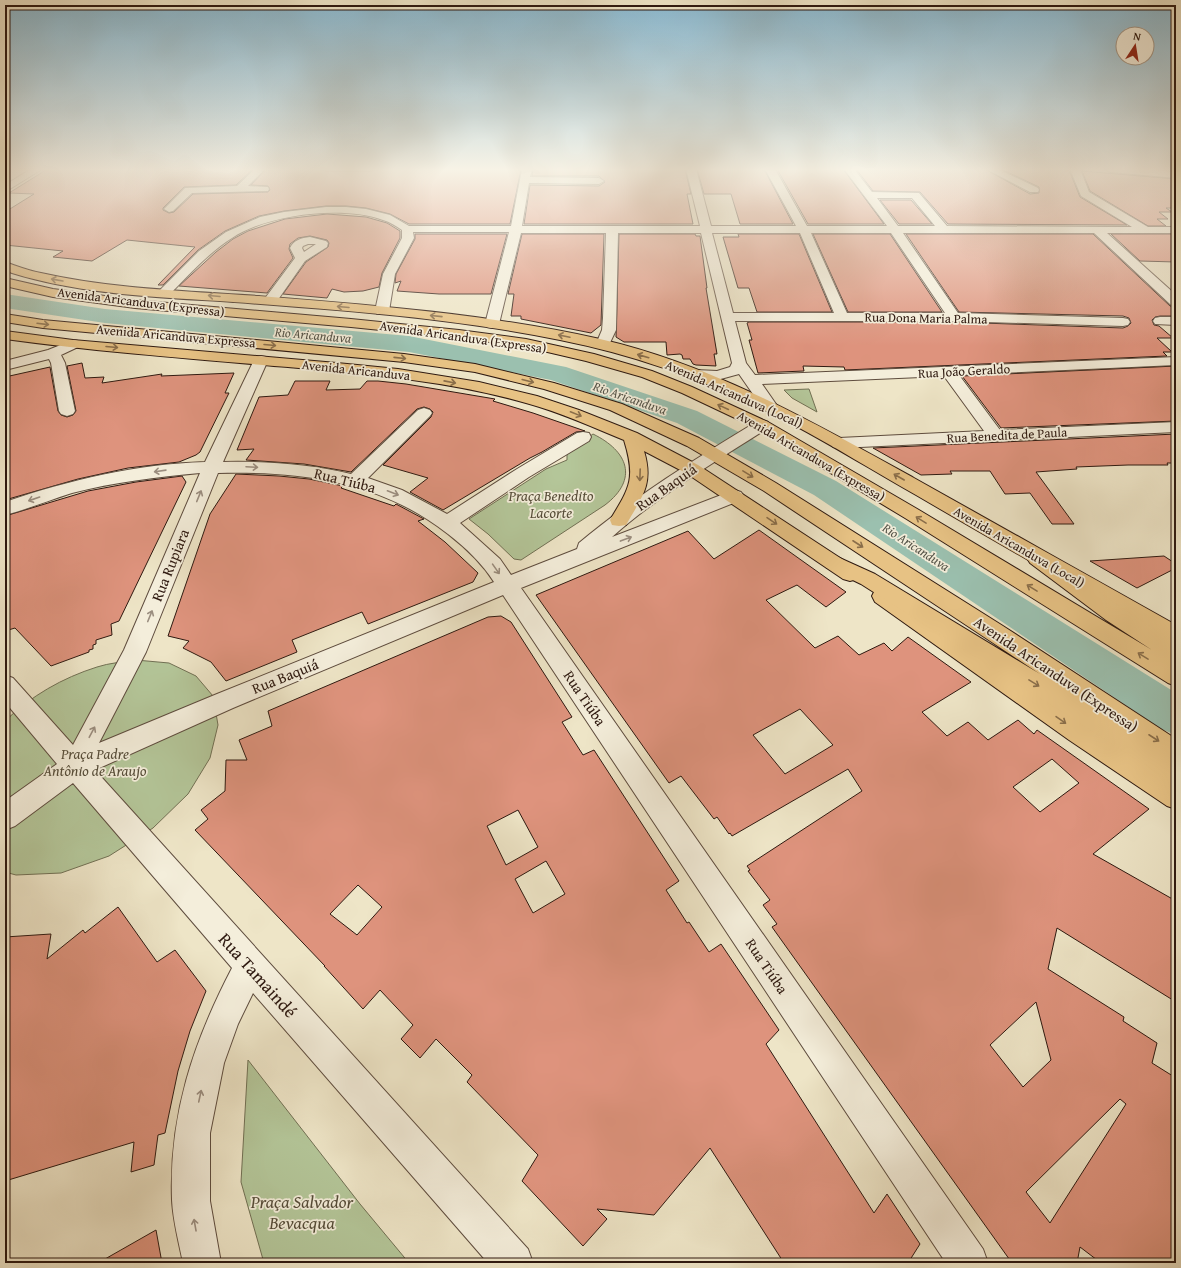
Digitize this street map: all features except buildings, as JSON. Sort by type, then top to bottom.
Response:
[{"type":"main road","name":"Avenida Aricanduva (Local)","points":[[5,266],[40,277],[79,284],[382,310],[528,329],[602,344],[657,360],[696,374],[770,407],[839,443],[1036,558],[1176,636]]},
{"type":"main road","name":"Avenida Aricanduva (Expressa)","points":[[5,282],[53,293],[135,304],[352,323],[459,334],[526,343],[589,357],[647,374],[687,390],[759,427],[899,506],[1176,676]]},
{"type":"main road","name":"Avenida Aricanduva Expressa","points":[[5,318],[43,324],[404,358],[475,368],[549,386],[616,408],[693,442]]},
{"type":"main road","name":"Avenida Aricanduva","points":[[5,335],[73,344],[261,360],[398,374],[479,387],[531,399],[573,412],[632,437],[692,469]]},
{"type":"main road","points":[[619,520],[639,486],[641,475],[640,460],[632,437]]},
{"type":"main road","name":"Avenida Aricanduva (Expressa)","points":[[693,442],[718,452],[1176,753]]},
{"type":"main road","points":[[692,469],[833,562],[1078,732],[1176,797]]},
{"type":"main road","points":[[1036,558],[1114,614],[1176,654]]},
{"type":"main road","points":[[833,562],[868,579],[1176,771]]},
{"type":"street","points":[[164,292],[221,240],[242,228]]},
{"type":"street","points":[[382,310],[389,274],[408,238],[407,229],[1176,230]]},
{"type":"street","points":[[492,324],[516,229]]},
{"type":"street","points":[[602,344],[609,330],[612,229]]},
{"type":"street","points":[[706,229],[729,317],[739,363],[770,407]]},
{"type":"street","points":[[804,229],[842,317]]},
{"type":"street","points":[[895,230],[954,317]]},
{"type":"street","points":[[1097,230],[1176,302]]},
{"type":"street","points":[[270,301],[301,258]]},
{"type":"street","name":"Rua Dona Maria Palma","points":[[729,317],[954,317],[1123,322]]},
{"type":"street","points":[[1160,321],[1176,321]]},
{"type":"street","points":[[5,366],[53,353],[73,344]]},
{"type":"street","points":[[53,353],[58,363],[67,411]]},
{"type":"street","name":"Rua Rupiara","points":[[74,767],[135,652],[203,486],[261,360]]},
{"type":"street","points":[[696,374],[710,376],[724,375],[736,370],[739,363]]},
{"type":"street","name":"Rua João Geraldo","points":[[752,380],[1174,363]]},
{"type":"street","points":[[949,372],[996,436]]},
{"type":"street","points":[[356,480],[424,412]]},
{"type":"street","name":"Rua Baquiá","points":[[576,557],[619,520],[692,469],[759,427]]},
{"type":"street","name":"Rua Benedita de Paula","points":[[839,443],[1176,427]]},
{"type":"street","points":[[448,523],[523,473],[583,437]]},
{"type":"street","name":"Rua Tiúba","points":[[5,509],[52,493],[122,476],[213,466],[291,469],[356,480],[395,493],[424,508],[448,523],[475,544],[493,564],[969,1263]]},
{"type":"street","name":"Rua Baquiá","points":[[5,817],[74,767],[124,744],[576,557],[664,525],[735,496]]},
{"type":"street","name":"Rua Tamaindé","points":[[5,685],[74,767],[514,1263]]},
{"type":"street","points":[[202,1263],[191,1201],[192,1133],[210,1057],[224,1017],[250,966]]},
{"type":"green space","points":[[809,389],[817,412],[792,398],[784,390]]},
{"type":"green space","name":"Praça Benedito Lacorte","points":[[593,434],[605,441],[614,449],[621,457],[625,466],[625,476],[622,485],[616,495],[605,505],[521,560],[514,559],[488,534],[469,519],[546,469],[567,460],[567,452]]},
{"type":"green space","name":"Praça Padre Antônio de Araujo","points":[[136,660],[169,663],[196,676],[213,696],[218,725],[210,758],[188,794],[153,828],[109,856],[61,873],[16,875],[5,872],[5,721],[36,696],[59,682],[84,671],[111,664]]},
{"type":"green space","name":"Praça Salvador Bevacqua","points":[[248,1060],[360,1204],[409,1263],[264,1263],[241,1182]]},
{"type":"waterway","name":"Rio Aricanduva","points":[[5,301],[105,316],[409,344],[557,373],[687,417],[825,488],[1176,716]]}]
